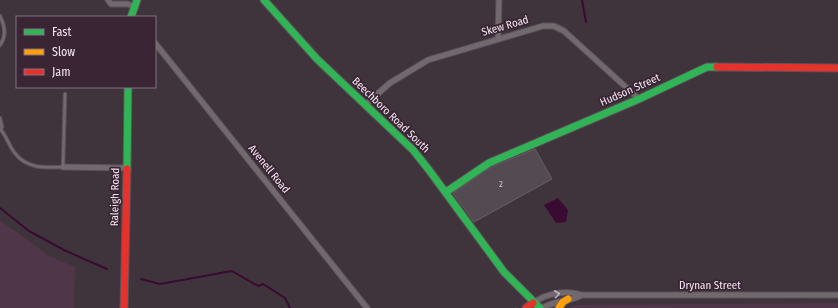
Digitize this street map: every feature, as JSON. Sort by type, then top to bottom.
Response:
[{"type":"street","name":"Beechboro Road South","points":[[264,0],[304,46],[413,150],[446,192],[487,252],[517,289],[541,308]]},
{"type":"street","points":[[498,0],[498,38]]},
{"type":"street","points":[[110,2],[128,4],[135,3],[131,16]]},
{"type":"street","name":"Skew Road","points":[[366,104],[390,83],[423,63],[498,38],[543,26],[554,26],[574,39],[639,99]]},
{"type":"street","name":"Avenell Road","points":[[156,44],[367,308]]},
{"type":"street","name":"Hudson Street","points":[[446,192],[489,163],[639,99],[707,67],[838,68]]},
{"type":"street","name":"Raleigh Road","points":[[124,308],[128,88]]},
{"type":"street","points":[[63,167],[127,168]]},
{"type":"street","name":"Drynan Street","points":[[533,303],[555,293],[573,293],[582,295],[838,295]]},
{"type":"street","name":"Drynan Street","points":[[541,308],[550,303],[577,298],[582,295]]},
{"type":"street","points":[[559,308],[563,302],[568,299]]},
{"type":"street","points":[[526,308],[533,303]]},
{"type":"lane","points":[[0,16],[4,24],[5,34],[0,45]]},
{"type":"lane","points":[[0,118],[2,123],[0,130],[14,152],[29,165],[37,167],[63,167],[65,94]]},
{"type":"shaded area","points":[[558,198],[568,210],[566,222],[556,223],[544,205]]},
{"type":"shaded area","points":[[0,220],[49,256],[75,267],[74,308],[0,308]]},
{"type":"shaded area","points":[[838,303],[838,308],[568,308],[573,305]]},
{"type":"building","points":[[535,149],[552,179],[474,222],[453,193],[491,167]]},
{"type":"waterway","points":[[582,0],[586,22]]},
{"type":"waterway","points":[[0,208],[29,231],[66,251],[107,269]]},
{"type":"waterway","points":[[141,279],[160,284],[232,271],[258,286],[263,284],[285,298],[290,308]]},
{"type":"traffic: fast","points":[[131,16],[137,0]]},
{"type":"traffic: fast","points":[[264,0],[317,59],[413,150],[504,272],[540,308]]},
{"type":"traffic: fast","points":[[446,192],[489,163],[639,99],[707,67],[717,67]]},
{"type":"traffic: fast","points":[[127,169],[128,88]]},
{"type":"traffic: slow","points":[[559,308],[563,302],[568,299]]},
{"type":"traffic: jam","points":[[717,67],[838,68]]},
{"type":"traffic: jam","points":[[124,308],[127,169]]},
{"type":"traffic: jam","points":[[526,308],[533,303]]}]
